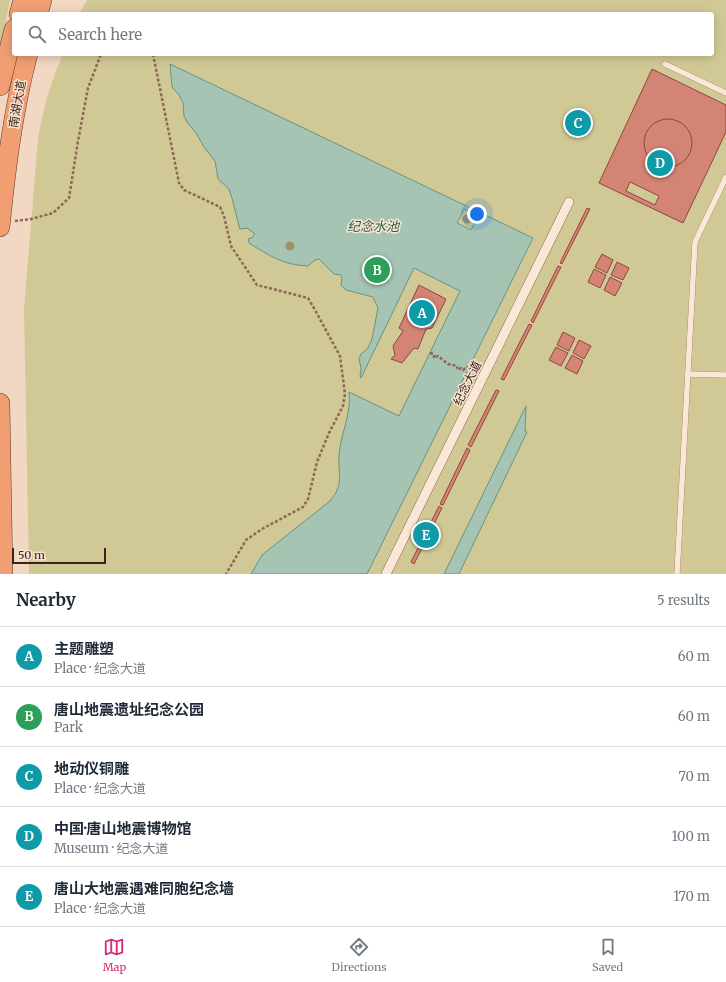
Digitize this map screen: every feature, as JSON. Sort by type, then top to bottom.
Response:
[{"type":"highway","points":[[19,12],[23,0]]},
{"type":"highway","points":[[39,12],[42,0]]},
{"type":"highway","name":"南湖大道","points":[[0,86],[12,37]]},
{"type":"highway","name":"南湖大道","points":[[0,226],[6,164],[22,76],[27,56]]},
{"type":"highway","points":[[0,403],[3,574]]},
{"type":"street","name":"纪念大道","points":[[386,574],[569,202]]},
{"type":"lane","points":[[665,64],[726,93]]},
{"type":"lane","points":[[677,574],[695,242],[726,178]]},
{"type":"lane","points":[[687,374],[726,375]]},
{"type":"path","points":[[0,221],[31,219],[53,213],[70,198],[78,141],[88,88],[99,56]]},
{"type":"path","points":[[153,56],[179,183],[184,190],[220,207],[224,216],[231,246],[257,285],[308,298],[340,356],[342,368],[345,394],[343,406],[329,432],[317,462],[308,499],[303,507],[262,528],[246,540],[226,574]]},
{"type":"path","points":[[430,353],[434,354],[434,358],[438,356],[448,364],[454,364],[457,366],[458,370],[461,368],[463,370],[467,367],[468,369]]},
{"type":"shaded area","points":[[0,0],[10,0],[0,47]]},
{"type":"shaded area","points":[[87,0],[726,0],[726,574],[29,574],[24,309],[38,138],[48,95],[62,56],[714,56],[714,12],[80,12]]},
{"type":"sand","points":[[587,207],[591,209],[505,381],[501,379]]},
{"type":"water","name":"纪念水池","points":[[170,64],[533,238],[367,574],[251,574],[262,555],[330,501],[336,493],[340,473],[339,460],[341,440],[349,408],[349,392],[399,416],[460,291],[414,268],[361,378],[359,359],[361,354],[368,348],[372,339],[378,308],[373,297],[346,290],[341,285],[341,275],[334,274],[319,259],[315,260],[308,266],[291,264],[270,256],[249,243],[248,239],[255,234],[247,228],[240,229],[229,189],[218,179],[215,161],[187,122],[184,116],[183,103],[179,95],[172,87]],"holes":[[[464,209],[478,216],[471,230],[457,223]]]},
{"type":"water","points":[[526,406],[525,431],[527,432],[459,574],[444,574]]},
{"type":"building","points":[[652,69],[726,105],[726,132],[683,223],[599,183]],"holes":[[[630,182],[659,196],[655,205],[626,191]]]},
{"type":"building","points":[[576,117],[580,117],[582,121],[580,125],[576,125],[574,123],[574,119]]},
{"type":"building","points":[[663,119],[673,119],[685,126],[692,138],[692,148],[685,160],[673,167],[663,167],[655,163],[648,156],[644,148],[644,138],[648,130],[655,123]]},
{"type":"building","points":[[587,208],[590,209],[562,264],[560,263]]},
{"type":"building","points":[[602,254],[613,260],[607,273],[595,267]]},
{"type":"building","points":[[617,262],[629,268],[623,280],[611,275]]},
{"type":"building","points":[[558,266],[561,267],[533,323],[531,321]]},
{"type":"building","points":[[594,269],[606,275],[600,288],[588,282]]},
{"type":"building","points":[[610,277],[622,283],[615,296],[604,290]]},
{"type":"building","points":[[419,285],[446,299],[432,328],[426,329],[418,349],[414,348],[402,363],[391,359],[395,355],[393,346],[403,331],[399,328]]},
{"type":"building","points":[[529,324],[532,325],[504,380],[501,379]]},
{"type":"building","points":[[563,332],[575,338],[569,351],[557,345]]},
{"type":"building","points":[[579,340],[591,346],[584,359],[573,353]]},
{"type":"building","points":[[556,347],[568,353],[561,366],[549,360]]},
{"type":"building","points":[[572,355],[583,361],[577,374],[565,368]]},
{"type":"building","points":[[496,390],[499,391],[471,447],[468,445]]},
{"type":"building","points":[[467,448],[470,450],[443,505],[440,504]]},
{"type":"building","points":[[439,506],[442,508],[414,564],[411,562]]},
{"type":"place","name":"地动仪铜雕","points":[[578,123]]},
{"type":"place","name":"中国·唐山地震博物馆","points":[[660,163]]},
{"type":"place","name":"唐山地震遗址纪念公园","points":[[377,270]]},
{"type":"place","name":"主题雕塑","points":[[422,313]]},
{"type":"place","name":"唐山大地震遇难同胞纪念墙","points":[[426,535]]}]
